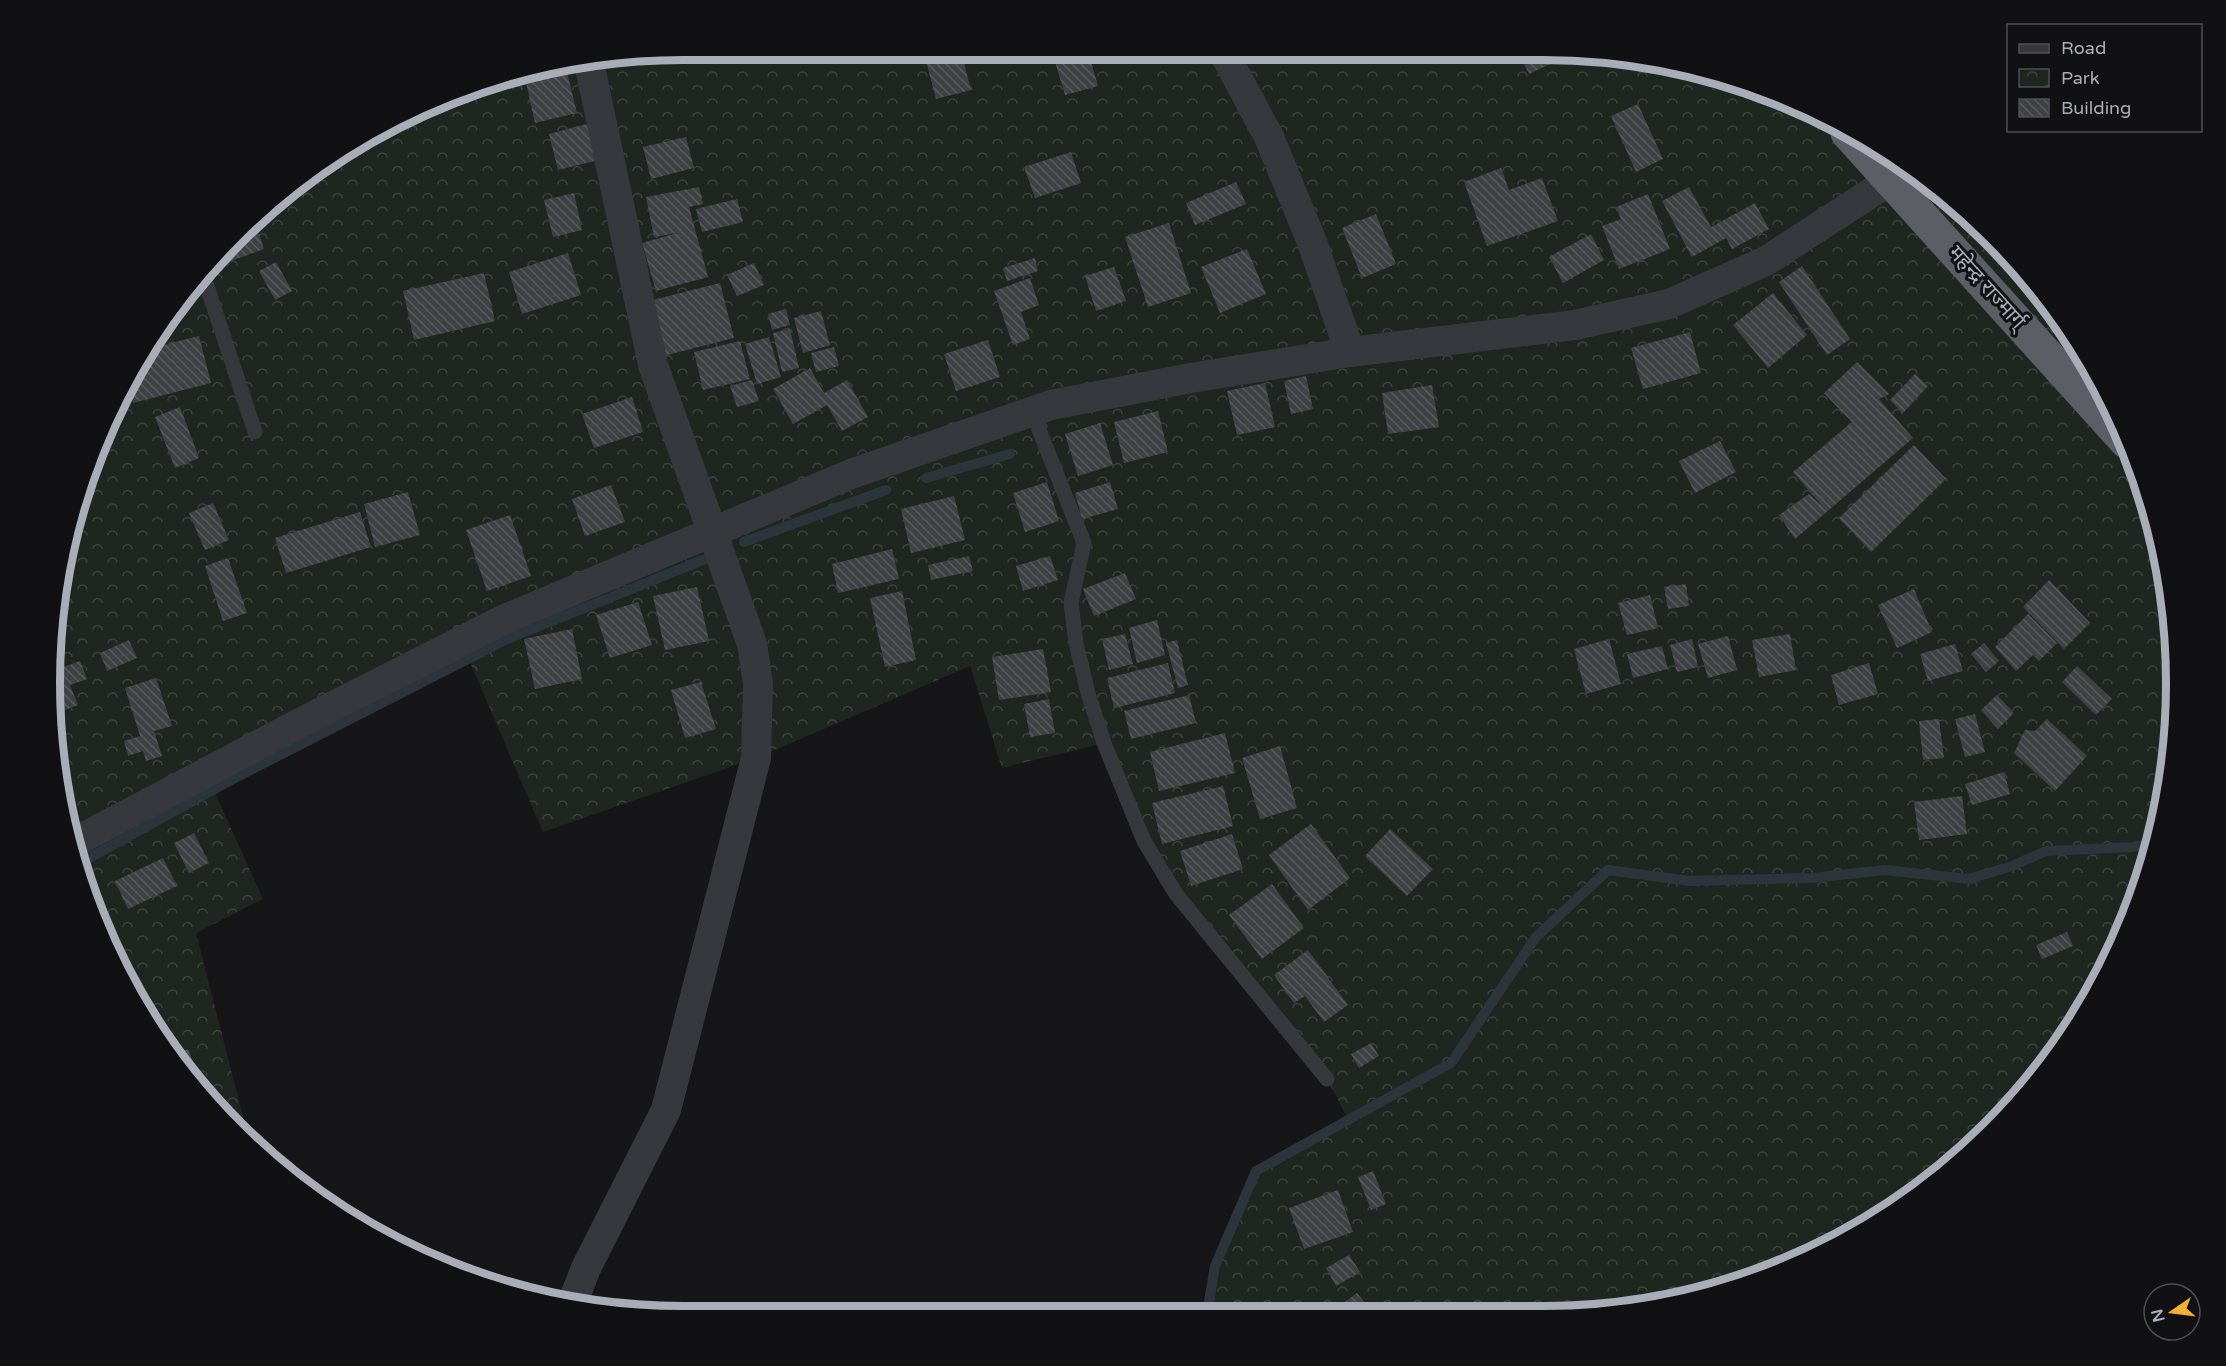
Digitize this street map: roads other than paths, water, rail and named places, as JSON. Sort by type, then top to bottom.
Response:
[{"type":"highway","name":"महेन्द्र राज्मार्ग्","points":[[1884,162],[1901,175],[2108,421]]},
{"type":"street","points":[[1227,60],[1269,137],[1312,243],[1350,352]]},
{"type":"street","points":[[575,1296],[586,1268],[666,1110],[756,758],[758,684],[752,644],[653,365],[590,67]]},
{"type":"street","points":[[79,835],[505,619],[851,474],[1051,405],[1191,378],[1350,352],[1575,325],[1669,304],[1767,261],[1901,175]]},
{"type":"lane","points":[[206,283],[255,432]]},
{"type":"lane","points":[[1032,412],[1084,543],[1071,603],[1076,643],[1088,693],[1104,743],[1144,841],[1176,894],[1328,1078]]},
{"type":"waterway","points":[[926,478],[1010,454]]},
{"type":"waterway","points":[[744,542],[886,490]]},
{"type":"waterway","points":[[86,860],[229,781],[507,639],[703,560]]},
{"type":"waterway","points":[[1208,1306],[1215,1266],[1256,1171],[1451,1063],[1536,937],[1608,870],[1690,881],[1812,878],[1885,870],[1969,879],[2012,866],[2046,851],[2133,847],[2145,844]]}]
